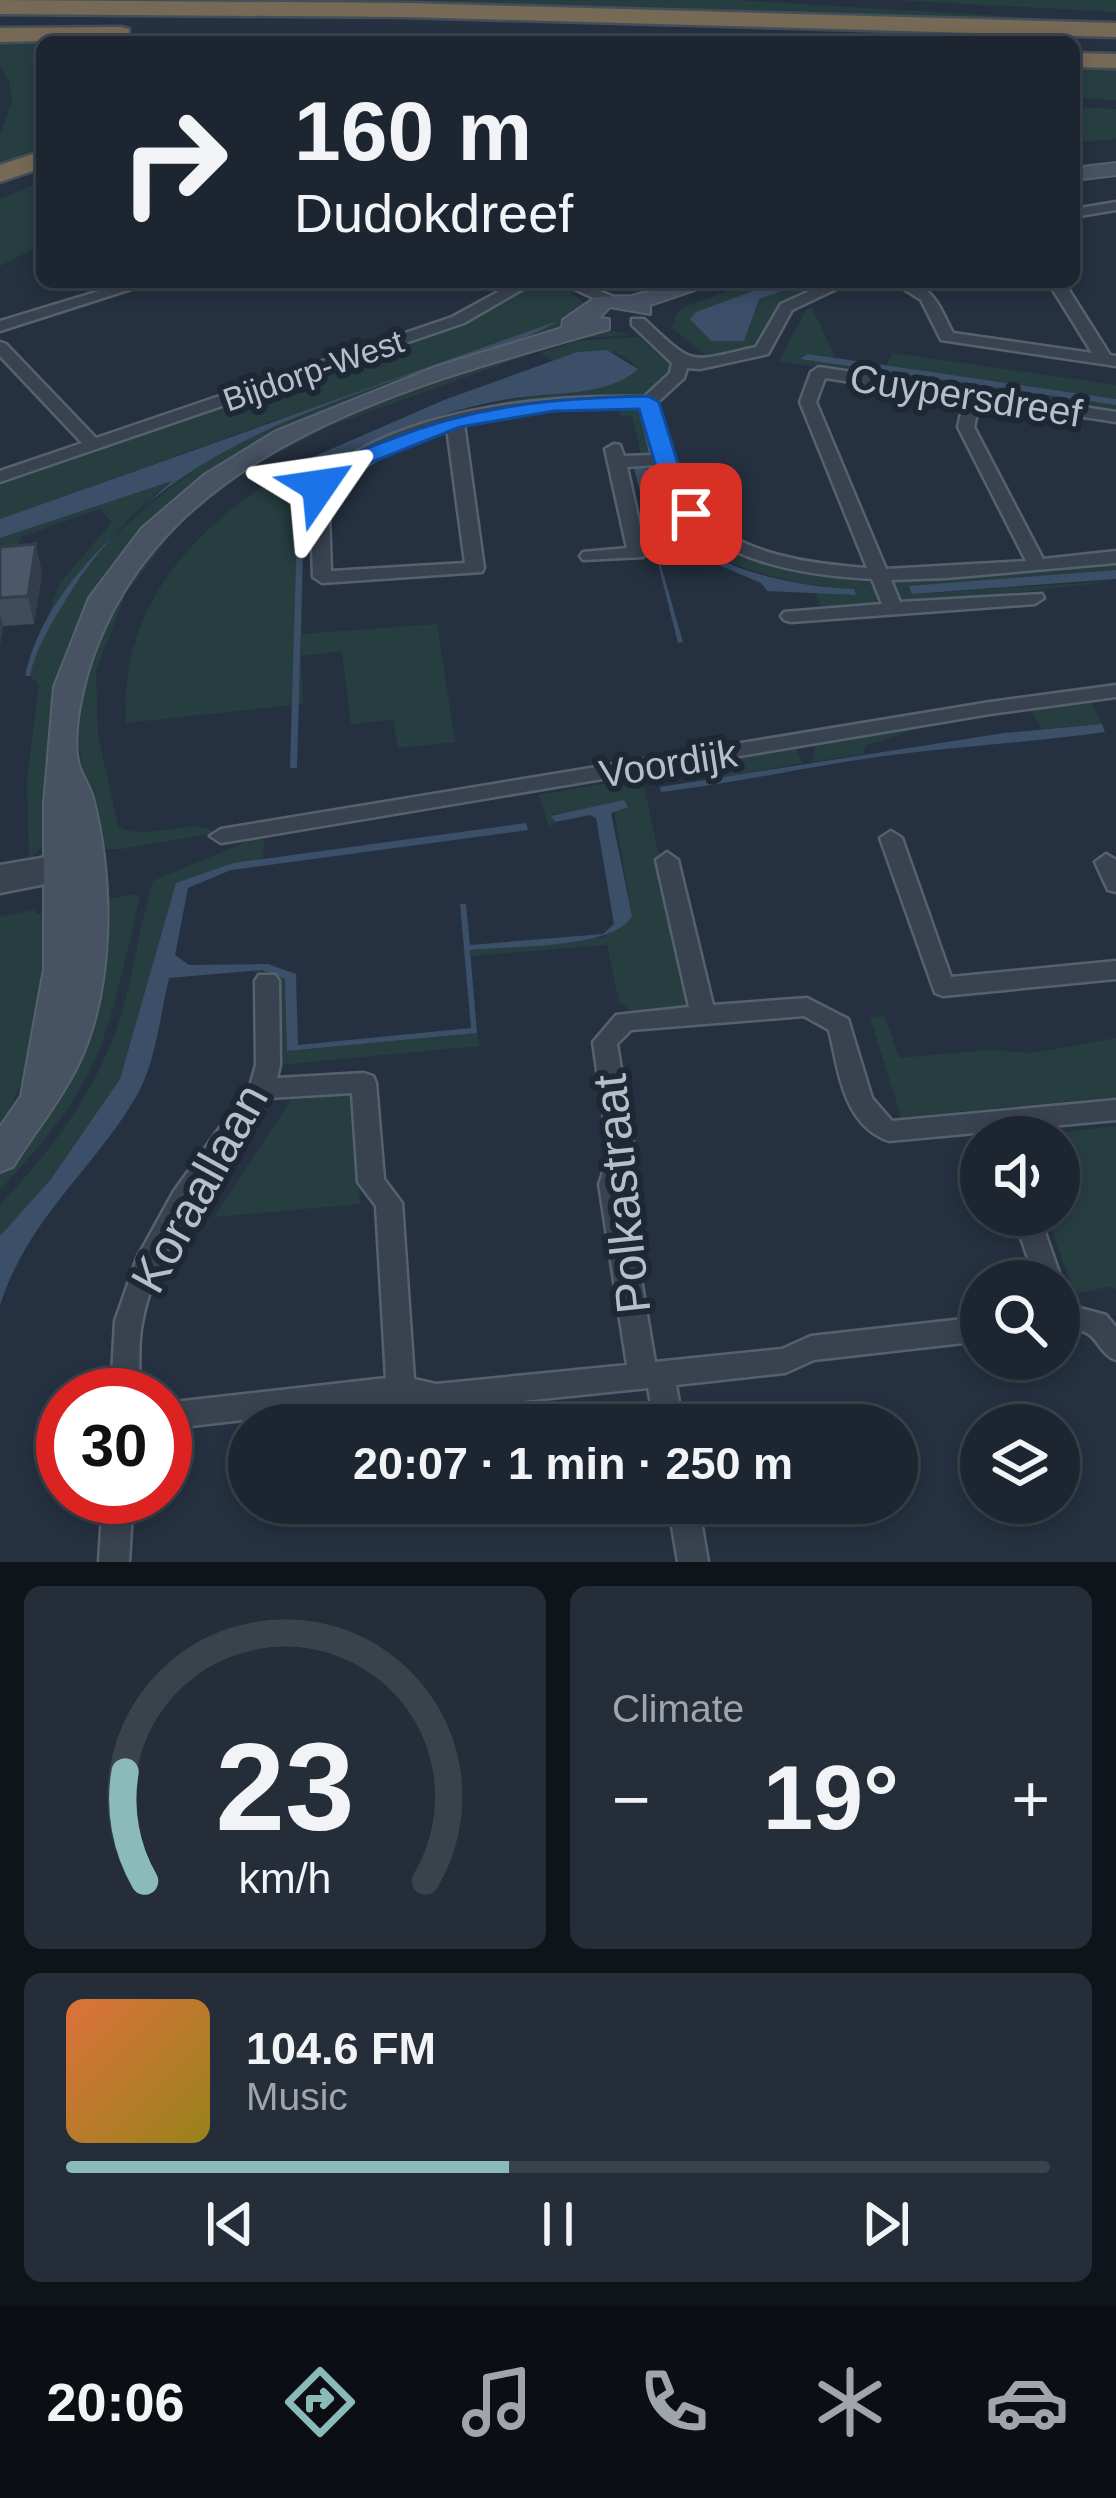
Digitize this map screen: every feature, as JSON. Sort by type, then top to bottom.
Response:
[{"type":"highway","points":[[778,0],[1116,18]]},
{"type":"highway","points":[[821,0],[848,4]]},
{"type":"highway","points":[[0,8],[365,9],[1116,30]]},
{"type":"highway","points":[[0,20],[400,23],[800,36]]},
{"type":"highway","points":[[213,33],[420,36]]},
{"type":"highway","points":[[0,35],[138,34]]},
{"type":"highway","points":[[1080,45],[1116,46]]},
{"type":"highway","points":[[1080,60],[1116,61]]},
{"type":"highway","points":[[0,174],[36,160]]},
{"type":"main road","points":[[1080,173],[1116,169]]},
{"type":"main road","points":[[0,1156],[61,1064],[85,989],[88,952],[68,867],[78,793],[65,762],[68,680],[90,620],[131,557],[196,492],[265,448],[344,409],[689,288]]},
{"type":"street","points":[[1080,212],[1116,206]]},
{"type":"street","points":[[0,326],[125,288]]},
{"type":"street","name":"Bijdorp-West","points":[[0,477],[458,320],[516,288]]},
{"type":"street","points":[[579,288],[676,359],[700,364],[762,351],[786,307],[830,288]]},
{"type":"street","points":[[912,288],[928,297],[947,337],[1110,360]]},
{"type":"street","points":[[1060,288],[1110,360]]},
{"type":"street","points":[[0,347],[93,445]]},
{"type":"street","points":[[454,422],[475,568],[322,577],[319,486],[346,465],[454,422],[554,404],[648,402],[678,375],[676,359]]},
{"type":"street","name":"Cuypersdreef","points":[[879,575],[808,402],[819,372],[1116,417]]},
{"type":"street","points":[[973,396],[965,427],[1036,563]]},
{"type":"street","points":[[648,402],[676,494],[691,514],[733,547],[791,567],[879,575],[1116,557]]},
{"type":"street","points":[[590,556],[637,554],[615,455],[664,459]]},
{"type":"street","points":[[879,575],[893,608]]},
{"type":"street","points":[[791,616],[1035,598]]},
{"type":"street","name":"Voordijk","points":[[221,836],[1116,691]]},
{"type":"street","points":[[891,838],[943,987],[1116,970]]},
{"type":"street","points":[[668,860],[704,1015],[807,1006],[840,1025],[863,1111],[872,1124],[889,1131],[960,1130]]},
{"type":"street","points":[[1106,862],[1116,884]]},
{"type":"street","points":[[0,873],[68,867]]},
{"type":"street","points":[[0,885],[68,867]]},
{"type":"street","name":"Koraallaan","points":[[126,1368],[128,1323],[143,1268],[172,1217],[262,1089],[268,1065],[267,981]]},
{"type":"street","name":"Polkastraat","points":[[661,1404],[651,1375],[612,1184],[622,1155],[604,1042],[624,1021],[704,1015]]},
{"type":"street","points":[[262,1089],[364,1083],[371,1182],[389,1203],[401,1389]]},
{"type":"street","points":[[1078,1116],[1116,1110]]},
{"type":"street","points":[[1080,1319],[1096,1323],[1116,1348]]},
{"type":"street","points":[[192,1413],[401,1389],[436,1397],[784,1361],[811,1348],[960,1331]]},
{"type":"street","points":[[114,1562],[116,1524]]},
{"type":"street","points":[[687,1524],[693,1562]]},
{"type":"green space","points":[[734,0],[1116,23],[354,3],[0,1]]},
{"type":"green space","points":[[895,0],[1116,0],[1116,12]]},
{"type":"green space","points":[[0,13],[424,17],[996,36],[983,36],[416,19]]},
{"type":"green space","points":[[0,42],[36,42],[36,157],[0,170],[0,136],[12,100],[0,66]]},
{"type":"green space","points":[[1080,67],[1116,68],[1116,100],[1080,98]]},
{"type":"green space","points":[[1080,107],[1116,109],[1116,139],[1080,142]]},
{"type":"green space","points":[[36,184],[36,247],[0,266],[0,199]]},
{"type":"green space","points":[[527,288],[566,288],[586,305],[575,320],[536,337],[336,407],[136,537],[89,601],[61,668],[52,709],[48,842],[29,859],[27,781],[39,684],[30,676],[57,609],[102,549],[159,497],[217,454],[281,418],[0,519],[0,480],[463,323]]},
{"type":"green space","points":[[736,288],[821,288],[785,303],[758,347],[707,356],[672,328],[684,307]]},
{"type":"green space","points":[[812,308],[836,358],[808,354],[801,359],[1116,405],[1116,412],[779,361],[806,310]]},
{"type":"green space","points":[[599,328],[633,335],[575,338],[330,426],[251,467],[179,524],[126,593],[96,671],[98,735],[118,826],[142,832],[194,827],[215,833],[122,849],[93,849],[76,723],[77,690],[102,614],[186,509],[286,442],[358,410]]},
{"type":"green space","points":[[638,337],[675,368],[639,398],[510,405],[359,456],[304,492],[302,634],[437,624],[455,742],[398,748],[393,720],[351,724],[342,651],[301,656],[303,704],[126,723],[127,678],[153,600],[175,567],[233,508],[305,460],[306,473],[435,416],[631,375],[638,369],[609,352],[553,361],[541,353],[576,341]]},
{"type":"green space","points":[[892,353],[1116,385],[1116,399],[886,366]]},
{"type":"green space","points":[[618,407],[644,408],[666,489],[701,534],[753,561],[869,582],[878,587],[882,606],[821,608],[816,593],[855,595],[855,590],[771,576],[713,555],[688,540],[654,499],[632,416],[620,416]]},
{"type":"green space","points":[[173,480],[96,554],[38,643],[59,584],[112,522],[100,509],[21,537],[18,549],[0,550],[0,538]]},
{"type":"green space","points":[[1116,562],[1116,570],[909,587],[913,594],[1116,581],[914,604],[896,599],[890,579]]},
{"type":"green space","points":[[1085,700],[1102,724],[1042,729],[1029,708]]},
{"type":"green space","points":[[934,723],[865,746],[864,754],[812,762],[816,743]]},
{"type":"green space","points":[[796,747],[802,763],[722,778],[717,759]]},
{"type":"green space","points":[[642,777],[661,865],[656,869],[687,1006],[632,1011],[619,1002],[607,945],[471,956],[470,950],[604,937],[632,915],[614,810],[552,814],[555,822],[549,827],[539,795]]},
{"type":"green space","points":[[258,837],[264,841],[263,859],[233,863],[176,884],[120,1079],[51,1179],[0,1236],[0,1205],[57,1138],[89,1089],[114,1037],[153,881]]},
{"type":"green space","points":[[137,894],[140,898],[113,1007],[90,1070],[61,1118],[0,1190],[0,1169],[97,901]]},
{"type":"green space","points":[[35,910],[36,914],[54,912],[38,1048],[0,1129],[0,916]]},
{"type":"green space","points":[[251,971],[286,979],[288,1051],[477,1033],[479,1046],[278,1065],[277,981]]},
{"type":"green space","points":[[885,1016],[899,1058],[989,1050],[1033,1053],[1116,1038],[1116,1097],[901,1117],[870,1017]]},
{"type":"green space","points":[[352,1094],[360,1204],[214,1217],[291,1100]]},
{"type":"green space","points":[[1116,1126],[1116,1290],[1112,1286],[1080,1293],[1080,1260],[1063,1260],[1054,1236],[1080,1236],[1080,1130]]},
{"type":"water","points":[[762,288],[790,288],[759,299],[744,341],[711,341],[690,319],[696,312]]},
{"type":"water","points":[[558,321],[273,427],[179,480],[137,513],[172,481],[0,538],[0,519]]},
{"type":"water","points":[[607,350],[638,369],[592,390],[510,399],[449,413],[305,473],[297,768],[290,768],[299,463],[444,400],[577,352]]},
{"type":"water","points":[[808,354],[1116,399],[1116,405],[800,359]]},
{"type":"water","points":[[646,467],[656,503],[692,543],[717,558],[772,578],[854,589],[856,595],[767,591],[761,583],[700,557],[655,527],[651,531],[683,642],[678,643],[634,468]]},
{"type":"water","points":[[136,514],[98,554],[65,601],[30,676],[25,676],[47,618],[64,592],[104,545]]},
{"type":"water","points":[[1116,570],[1116,579],[912,594],[909,586]]},
{"type":"water","points":[[1102,724],[1105,732],[892,755],[661,792],[660,787],[1004,733]]},
{"type":"water","points":[[624,800],[628,807],[611,813],[632,916],[622,927],[605,935],[583,940],[470,950],[477,1033],[287,1051],[285,979],[262,970],[169,978],[153,1053],[137,1095],[28,1245],[0,1305],[0,1236],[51,1179],[120,1079],[176,883],[233,863],[526,823],[528,830],[231,870],[188,888],[175,955],[189,965],[268,964],[296,974],[298,1045],[471,1028],[460,904],[466,904],[470,945],[603,934],[614,924],[596,818],[555,822],[551,816]]},
{"type":"building","points":[[36,544],[28,596],[0,598],[0,547]]},
{"type":"route","points":[[319,486],[346,465],[397,442],[500,410],[648,402],[676,494],[691,514]]}]
